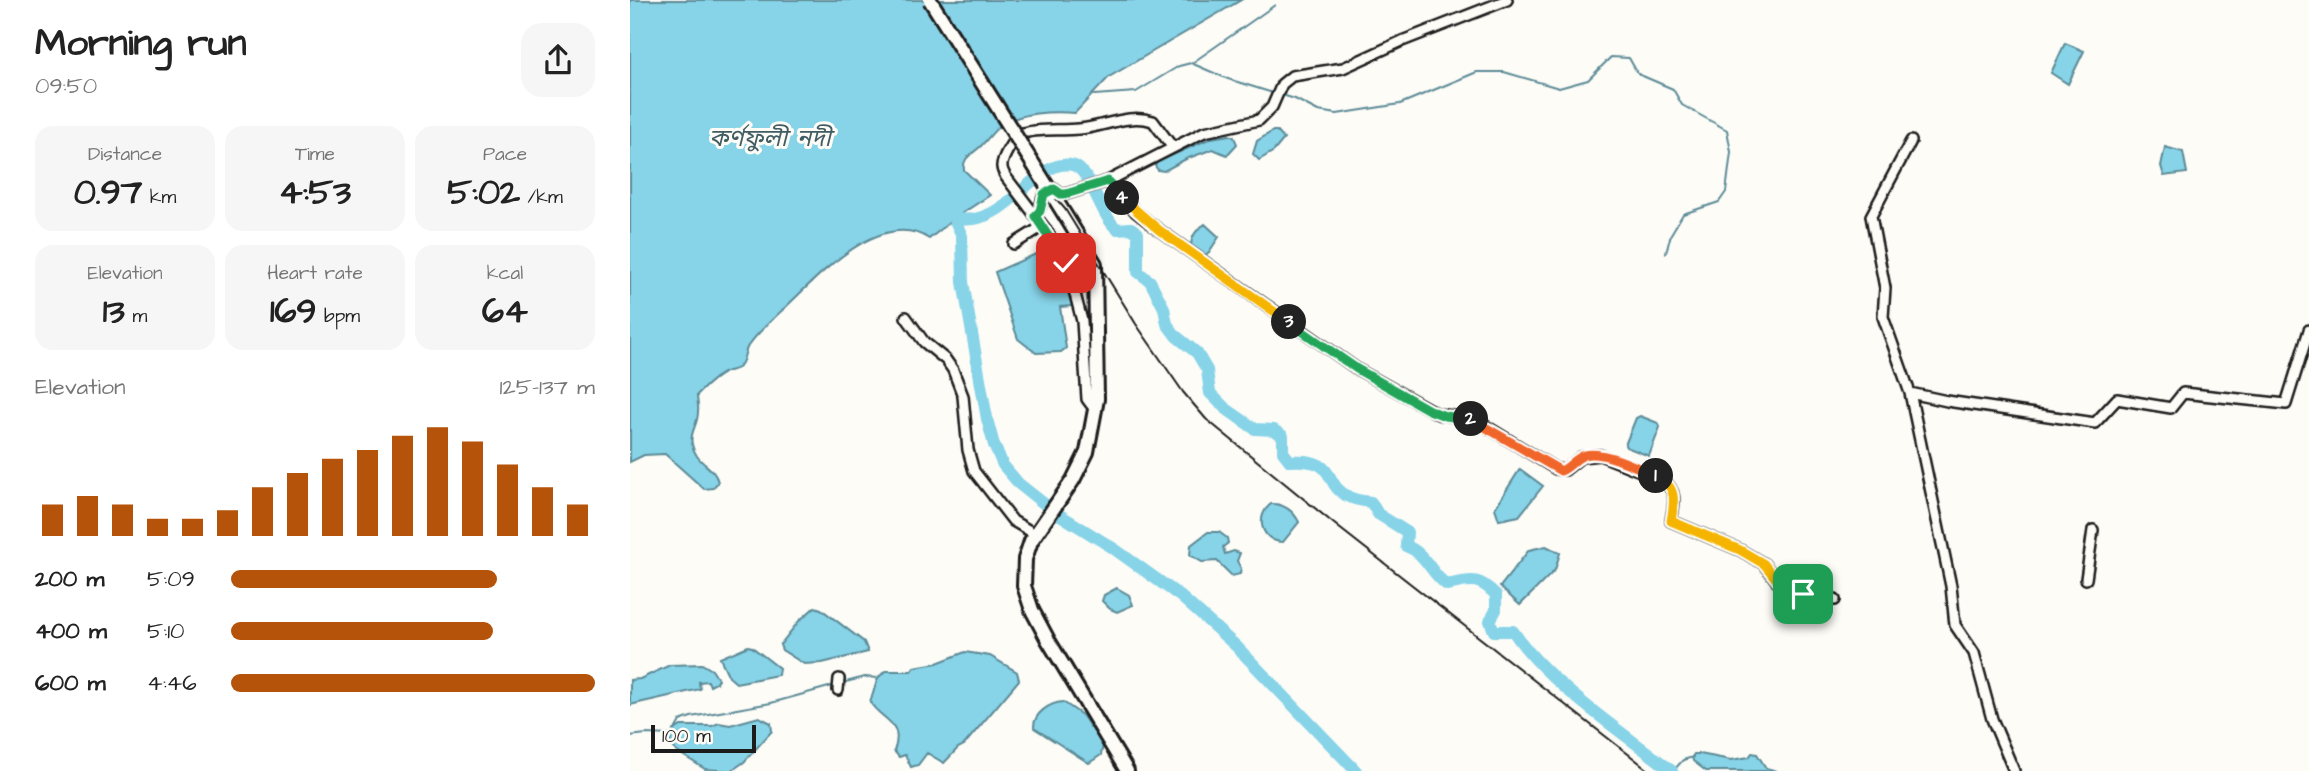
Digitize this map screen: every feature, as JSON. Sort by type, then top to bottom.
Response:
[{"type":"highway","points":[[930,0],[1095,264],[1096,411],[1087,452],[1063,495],[1037,530],[1025,559],[1024,576],[1032,610],[1127,771]]},
{"type":"street","points":[[1035,216],[1040,211],[1042,197],[1048,191],[1054,189],[1066,194],[1081,191],[1103,183],[1213,129],[1259,120],[1272,107],[1287,79],[1301,73],[1343,68],[1395,43],[1507,0]]},
{"type":"street","points":[[1096,411],[1087,399],[1084,338],[1075,290],[1066,263],[1043,226],[1003,172],[1002,162],[1020,134],[1051,129],[1085,128],[1127,119],[1147,119],[1156,124],[1173,148]]},
{"type":"street","points":[[1911,141],[1871,216],[1885,288],[1883,317],[1910,393],[1951,586],[1955,625],[1974,653],[1992,719],[2014,771]]},
{"type":"street","points":[[1103,183],[1159,230],[1357,369],[1437,414],[1467,418],[1484,425],[1556,469],[1565,470],[1586,455],[1600,455],[1663,480],[1670,485],[1675,496],[1671,521],[1740,550],[1764,564],[1780,584],[1803,594],[1835,600]]},
{"type":"street","points":[[1014,244],[1043,226]]},
{"type":"street","points":[[906,317],[921,340],[950,363],[962,396],[974,471],[1013,520],[1037,530]]},
{"type":"street","points":[[1910,393],[2095,424],[2117,399],[2171,408],[2183,393],[2286,404],[2309,330]]},
{"type":"street","points":[[2086,579],[2093,530]]},
{"type":"street","points":[[838,690],[839,679]]},
{"type":"water","name":"কর্ণফুলী নদী","points":[[630,0],[1241,0],[1109,77],[1075,113],[1026,115],[1000,126],[969,156],[964,166],[964,170],[990,195],[929,239],[911,232],[893,231],[874,237],[855,247],[821,274],[758,334],[748,346],[739,367],[718,376],[697,395],[693,449],[718,482],[713,488],[704,489],[665,454],[644,455],[630,462]]},
{"type":"water","points":[[2065,43],[2084,51],[2068,84],[2051,73]]},
{"type":"water","points":[[1277,131],[1284,139],[1274,151],[1259,160],[1253,154],[1257,141]]},
{"type":"water","points":[[1229,135],[1234,137],[1237,144],[1227,155],[1213,149],[1164,171],[1155,166],[1157,162],[1211,138]]},
{"type":"water","points":[[2165,147],[2183,152],[2187,173],[2164,176],[2161,166]]},
{"type":"water","points":[[1205,224],[1219,237],[1204,256],[1191,246],[1195,233]]},
{"type":"water","points":[[1036,254],[1051,260],[1057,266],[1066,281],[1071,298],[1072,306],[1060,307],[1066,348],[1061,352],[1036,353],[1018,339],[995,272]]},
{"type":"water","points":[[1640,416],[1658,423],[1660,427],[1649,456],[1625,445],[1636,418]]},
{"type":"water","points":[[1520,469],[1543,486],[1519,516],[1499,520],[1495,508]]},
{"type":"water","points":[[1271,504],[1288,509],[1299,522],[1283,542],[1270,538],[1263,528],[1263,515]]},
{"type":"water","points":[[1208,532],[1219,532],[1227,538],[1228,543],[1223,547],[1225,554],[1234,551],[1240,553],[1237,561],[1241,568],[1240,574],[1232,576],[1217,561],[1202,562],[1190,555],[1191,545]]},
{"type":"water","points":[[1546,546],[1560,553],[1555,570],[1520,605],[1500,587],[1529,550]]},
{"type":"water","points":[[1117,588],[1129,595],[1133,605],[1117,612],[1102,601],[1104,595]]},
{"type":"water","points":[[815,607],[864,642],[868,652],[822,663],[804,664],[782,650],[780,645],[799,621]]},
{"type":"water","points":[[748,646],[779,668],[778,675],[736,683],[729,677],[720,658]]},
{"type":"water","points":[[965,652],[990,656],[1017,672],[1019,680],[964,745],[944,763],[927,753],[918,765],[911,767],[905,755],[899,757],[894,751],[897,741],[894,727],[870,702],[878,678],[885,671],[911,671],[914,667],[937,663]]},
{"type":"water","points":[[702,664],[712,670],[718,679],[716,683],[710,686],[708,681],[699,682],[700,689],[630,705],[630,680],[640,679],[670,665]]},
{"type":"water","points":[[1063,702],[1082,715],[1103,745],[1101,755],[1089,763],[1034,728],[1036,718],[1043,710]]},
{"type":"water","points":[[759,717],[771,723],[772,731],[744,762],[731,771],[705,769],[676,751],[670,742],[673,731],[681,726],[712,726],[719,723],[730,725]]},
{"type":"water","points":[[1752,753],[1757,754],[1766,768],[1777,771],[1706,771],[1693,761],[1692,757],[1694,754],[1700,754],[1731,760],[1749,757]]},
{"type":"waterway","points":[[1192,63],[1275,5]]},
{"type":"waterway","points":[[1282,95],[1318,111],[1337,114],[1400,104],[1477,72],[1504,72],[1559,88],[1588,80],[1611,57],[1629,58],[1638,74],[1673,89],[1682,105],[1727,130],[1731,152],[1726,192],[1719,202],[1683,214],[1671,234],[1666,253]]},
{"type":"waterway","points":[[1094,95],[1136,92],[1179,66],[1191,63],[1228,79],[1273,93]]},
{"type":"waterway","points":[[955,218],[973,219],[989,214],[1045,172],[1058,166],[1072,165],[1079,168],[1117,229],[1131,228],[1138,233],[1138,272],[1150,281],[1164,308],[1167,324],[1176,336],[1197,353],[1207,370],[1210,393],[1225,408],[1255,429],[1274,430],[1283,436],[1283,452],[1290,461],[1316,464],[1328,473],[1340,492],[1351,498],[1371,502],[1378,514],[1407,532],[1406,546],[1418,553],[1447,585],[1474,581],[1490,589],[1496,595],[1496,610],[1490,621],[1494,631],[1513,631],[1545,670],[1565,688],[1672,771]]},
{"type":"waterway","points":[[952,214],[962,236],[963,282],[987,419],[1003,465],[1019,484],[1052,510],[1113,548],[1180,596],[1236,646],[1356,771]]},
{"type":"waterway","points":[[842,683],[865,677],[878,678]]},
{"type":"waterway","points":[[676,728],[680,721],[691,717],[771,703],[836,685]]},
{"type":"waterway","points":[[630,736],[671,735]]},
{"type":"waterway","points":[[1673,771],[1683,760],[1693,757]]},
{"type":"railway","points":[[928,0],[1052,194],[1065,209],[1136,324],[1183,392],[1206,419],[1338,527],[1650,771]]},
{"type":"route","points":[[1066,263],[1035,216],[1040,211],[1042,197],[1054,189],[1066,194],[1108,181],[1136,212],[1159,230],[1357,369],[1437,414],[1467,418],[1484,425],[1561,471],[1581,457],[1593,454],[1624,463],[1663,480],[1670,485],[1675,496],[1671,521],[1740,550],[1764,564],[1780,584],[1803,594]]}]
